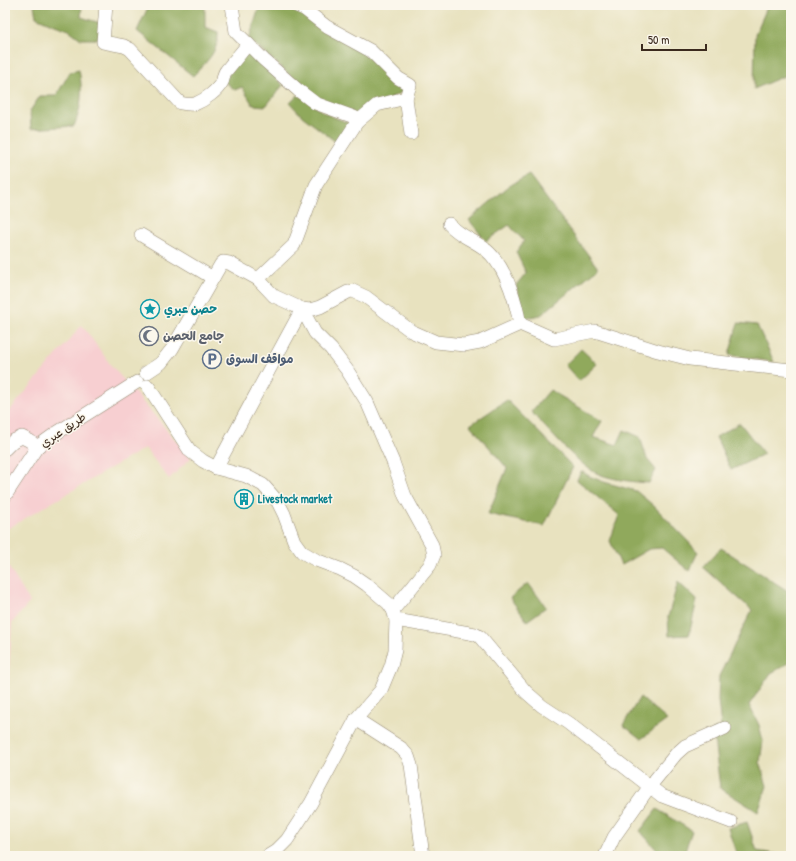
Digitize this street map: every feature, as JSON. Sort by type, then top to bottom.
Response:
[{"type":"street","points":[[106,5],[103,42],[124,46],[130,49],[180,103],[190,105],[196,104],[219,87],[224,79],[225,72],[248,44]]},
{"type":"street","points":[[232,5],[236,32],[282,76],[315,103],[354,117],[358,122]]},
{"type":"street","points":[[295,5],[304,9],[327,27],[371,51],[398,78],[410,85],[406,98],[411,134]]},
{"type":"street","points":[[258,279],[294,245],[316,185],[358,122],[377,105],[406,98]]},
{"type":"street","points":[[449,224],[459,234],[485,249],[496,262],[508,284],[517,308],[520,324]]},
{"type":"street","points":[[141,235],[213,278]]},
{"type":"street","points":[[731,822],[662,796],[568,723],[542,706],[526,692],[480,637],[475,634],[395,615],[383,598],[354,576],[340,568],[308,557],[302,552],[294,541],[278,502],[263,485],[246,476],[216,468],[203,461],[190,451],[146,380],[156,374],[161,363],[177,342],[221,264],[226,261],[258,279],[274,296],[302,309],[310,310],[320,307],[348,292],[353,291],[366,297],[411,331],[436,342],[464,345],[480,342],[520,324],[554,339],[595,330],[658,351],[690,359],[791,370]]},
{"type":"street","points":[[216,468],[302,309]]},
{"type":"street","points":[[268,856],[283,845],[312,803],[356,719],[381,690],[387,678],[395,650],[395,615],[430,565],[434,554],[432,545],[405,496],[393,462],[367,402],[347,370],[315,333],[302,309]]},
{"type":"street","name":"طريق عبري","points":[[5,496],[37,447],[55,434],[146,380]]},
{"type":"street","points":[[5,449],[13,441],[22,437],[37,447]]},
{"type":"street","points":[[356,719],[401,748],[408,756],[411,765],[423,856]]},
{"type":"street","points":[[605,856],[614,837],[650,786],[680,750],[685,746],[725,728]]},
{"type":"shaded area","points":[[82,325],[110,364],[191,458],[169,479],[145,448],[7,529],[5,540],[5,416]]},
{"type":"shaded area","points":[[5,561],[30,602],[12,623],[5,729]]},
{"type":"green space","points":[[34,5],[82,5],[81,17],[100,23],[99,39],[81,39],[69,30],[36,17]]},
{"type":"green space","points":[[149,5],[205,5],[205,27],[218,32],[218,39],[211,56],[193,76],[137,31]]},
{"type":"green space","points":[[260,5],[286,5],[299,10],[357,46],[402,88],[402,92],[359,115],[319,101],[249,39]]},
{"type":"green space","points":[[768,5],[791,5],[791,78],[784,76],[754,89],[755,35]]},
{"type":"green space","points":[[248,49],[283,85],[266,106],[253,105],[242,87],[235,90],[224,81]]},
{"type":"green space","points":[[79,70],[81,98],[79,112],[74,126],[31,129],[30,111],[40,96],[56,96],[70,72]]},
{"type":"green space","points":[[298,95],[326,114],[351,124],[336,142],[302,116],[290,103]]},
{"type":"green space","points":[[529,175],[598,268],[541,315],[524,318],[516,285],[526,273],[516,252],[524,241],[509,225],[486,241],[469,220],[509,186]]},
{"type":"green space","points":[[738,323],[757,325],[774,362],[729,355]]},
{"type":"green space","points":[[581,349],[597,364],[579,381],[565,365]]},
{"type":"green space","points":[[550,390],[602,421],[593,437],[617,445],[624,430],[640,437],[647,459],[656,470],[649,483],[601,475],[583,464],[574,456],[531,412]]},
{"type":"green space","points":[[507,400],[573,467],[544,526],[488,514],[507,468],[470,425]]},
{"type":"green space","points":[[740,423],[764,454],[731,470],[716,437]]},
{"type":"green space","points":[[581,471],[604,482],[636,491],[654,506],[698,552],[689,571],[662,548],[649,549],[621,565],[610,541],[619,515],[577,480]]},
{"type":"green space","points":[[721,548],[791,593],[791,662],[771,673],[749,705],[759,725],[763,741],[760,762],[767,786],[758,812],[720,788],[713,730],[721,727],[718,700],[719,676],[752,610],[703,567]]},
{"type":"green space","points":[[678,582],[697,600],[689,635],[669,636],[668,617]]},
{"type":"green space","points":[[528,583],[546,607],[527,621],[510,598]]},
{"type":"green space","points":[[640,697],[667,720],[641,739],[623,725]]},
{"type":"green space","points":[[657,809],[692,831],[683,856],[662,856],[640,831]]},
{"type":"green space","points":[[747,822],[757,851],[787,856],[737,856],[728,828]]},
{"type":"place","name":"حصن عبري","points":[[150,309]]},
{"type":"place","name":"جامع الحصن","points":[[149,336]]},
{"type":"place","name":"مواقف السوق","points":[[212,359]]},
{"type":"place","name":"Livestock market","points":[[244,499]]}]
